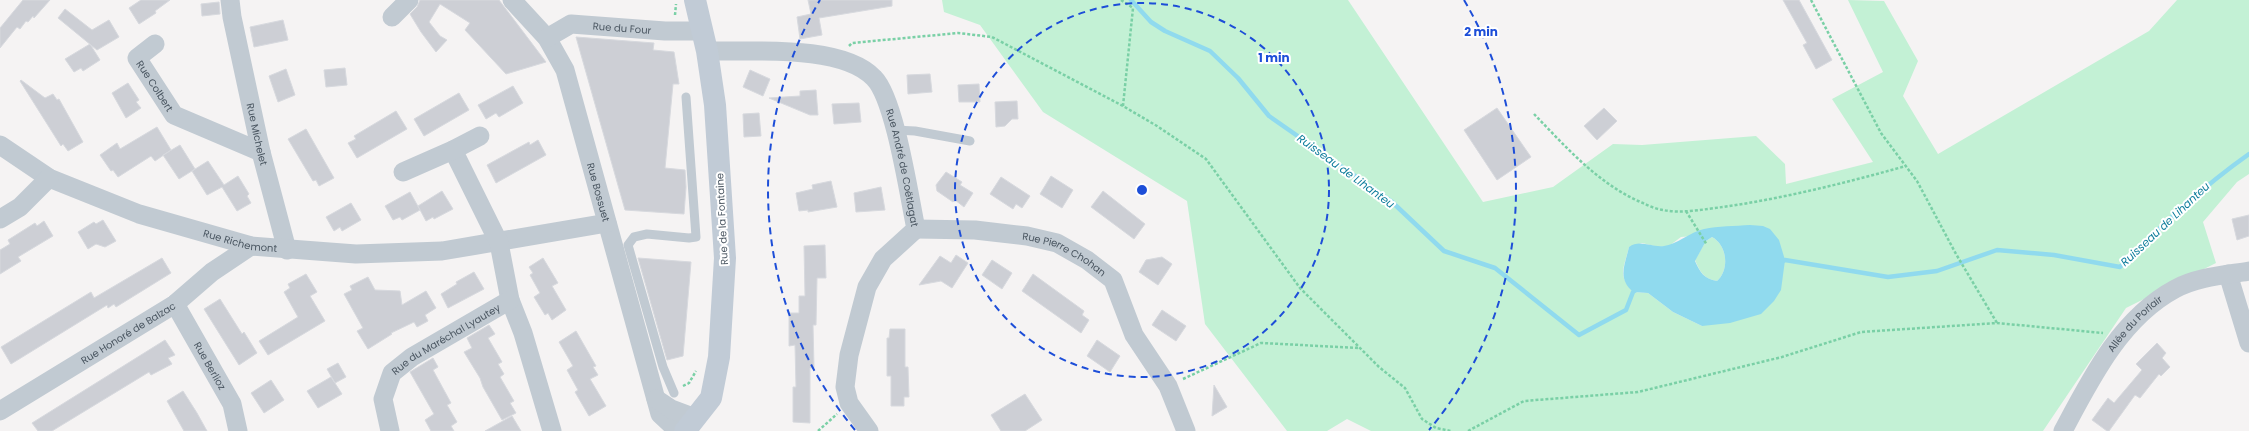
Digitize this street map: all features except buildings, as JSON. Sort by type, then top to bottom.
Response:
[{"type":"main road","name":"Rue de la Fontaine","points":[[690,424],[711,398],[719,357],[725,258],[715,105],[705,41],[695,0]]},
{"type":"street","points":[[392,17],[409,0]]},
{"type":"street","name":"Rue Bossuet","points":[[512,0],[547,38],[564,70],[660,414],[678,431]]},
{"type":"street","name":"Rue Michelet","points":[[231,8],[261,152],[287,250]]},
{"type":"street","name":"Rue du Four","points":[[547,38],[571,24],[665,32],[705,41]]},
{"type":"street","name":"Rue André de Coëtlagat","points":[[705,41],[838,58],[862,68],[875,78],[884,92],[896,130],[916,229],[883,259],[867,287],[849,355],[845,387],[849,403],[869,431]]},
{"type":"street","name":"Rue Colbert","points":[[155,44],[137,58],[174,115],[261,152]]},
{"type":"street","points":[[403,172],[453,150],[480,136]]},
{"type":"street","name":"Rue Richemont","points":[[0,145],[49,178],[139,214],[251,246],[287,250],[356,254],[442,252],[607,223]]},
{"type":"street","points":[[453,150],[499,243]]},
{"type":"street","points":[[0,219],[20,207],[49,178]]},
{"type":"street","name":"Rue Pierre Chohan","points":[[916,229],[975,230],[1027,236],[1057,243],[1087,260],[1113,280],[1134,335],[1168,386],[1186,431]]},
{"type":"street","name":"Rue du Maréchal Lyautey","points":[[499,243],[510,300],[523,334],[552,431]]},
{"type":"street","name":"Rue Honoré de Balzac","points":[[0,411],[175,304],[212,272],[251,246]]},
{"type":"street","name":"Allée du Porlair","points":[[2064,431],[2104,356],[2147,307],[2176,288],[2208,278],[2249,271]]},
{"type":"street","points":[[2228,274],[2249,343]]},
{"type":"street","name":"Rue du Maréchal Lyautey","points":[[390,431],[383,399],[392,373],[412,357],[510,300]]},
{"type":"street","name":"Rue Berlioz","points":[[175,304],[232,404],[238,431]]},
{"type":"street","points":[[656,399],[690,424]]},
{"type":"lane","points":[[674,393],[663,367],[659,348],[628,245],[634,236],[647,234],[689,238],[696,236],[686,98]]},
{"type":"lane","points":[[896,130],[915,131],[970,141]]},
{"type":"path","points":[[1121,0],[1133,8],[1123,106]]},
{"type":"path","points":[[1811,0],[1881,132],[1917,181],[1956,254],[1997,323]]},
{"type":"path","points":[[838,58],[852,43],[958,33],[992,37],[1123,106],[1206,159],[1300,288],[1361,348],[1405,388],[1422,419],[1436,428],[1451,431]]},
{"type":"path","points":[[1534,114],[1582,162],[1617,190],[1643,203],[1664,211],[1686,211],[1761,201],[1810,192],[1906,166]]},
{"type":"path","points":[[1686,211],[1707,245]]},
{"type":"path","points":[[1468,431],[1524,401],[1638,392],[1782,357],[1861,332],[1997,323],[2123,334]]},
{"type":"path","points":[[1168,386],[1261,343],[1361,348]]},
{"type":"path","points":[[818,431],[849,403]]},
{"type":"green space","points":[[942,0],[1348,0],[1483,202],[1553,187],[1613,144],[1642,145],[1756,136],[1785,164],[1786,184],[1873,162],[1832,99],[1883,72],[1848,0],[1884,1],[1918,61],[1903,96],[1938,154],[2149,31],[2177,0],[2249,0],[2249,174],[2237,182],[2203,222],[2216,263],[2126,308],[2043,431],[1371,431],[1347,419],[1327,431],[1287,431],[1205,324],[1187,201],[1043,112],[980,25],[944,12]],"holes":[[[1770,229],[1702,326],[1673,312],[1648,293],[1633,292],[1623,276],[1629,247],[1642,243],[1659,247],[1669,246],[1681,237]]]},
{"type":"green space","points":[[1712,237],[1721,246],[1724,251],[1725,258],[1724,270],[1717,281],[1706,277],[1695,260],[1706,241]]},
{"type":"water","points":[[1750,225],[1763,226],[1770,229],[1779,240],[1785,260],[1781,290],[1774,301],[1761,314],[1730,323],[1702,326],[1673,312],[1648,293],[1633,292],[1625,282],[1624,265],[1629,247],[1633,245],[1642,244],[1664,246],[1704,229]],"holes":[[[1712,237],[1724,251],[1725,258],[1724,270],[1717,281],[1706,277],[1695,261],[1706,241]]]},
{"type":"waterway","name":"Ruisseau de Lihanteu","points":[[1131,0],[1151,22],[1165,31],[1210,51],[1238,78],[1269,116],[1391,201],[1444,251],[1495,268],[1579,335],[1626,310],[1633,292],[1636,290]]},
{"type":"waterway","name":"Ruisseau de Lihanteu","points":[[1781,262],[1785,260],[1888,277],[1937,271],[1997,250],[2054,255],[2120,267],[2182,208],[2249,154]]}]
